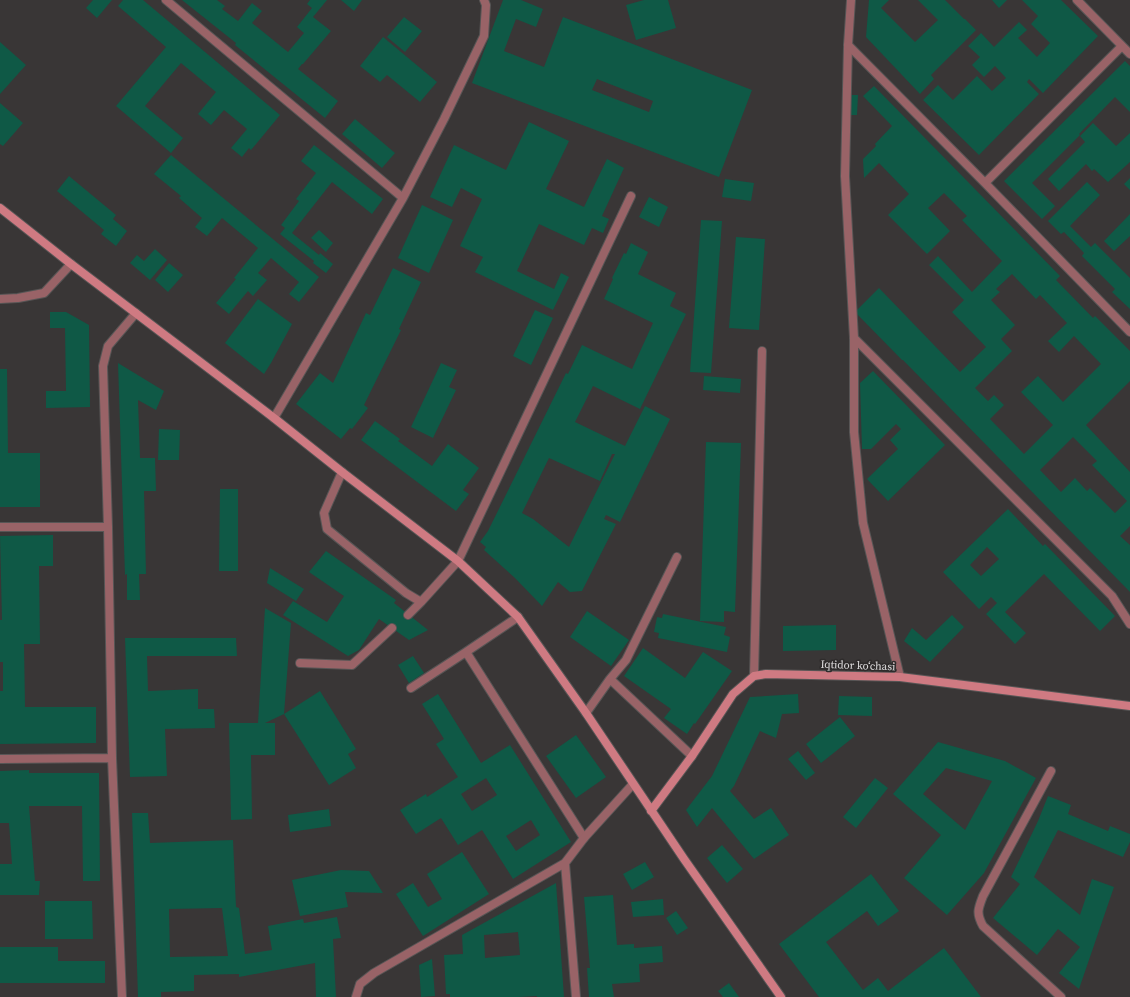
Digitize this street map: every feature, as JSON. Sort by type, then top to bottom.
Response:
[{"type":"street","points":[[166,0],[403,198]]},
{"type":"street","points":[[274,418],[403,198],[444,119],[484,36],[486,5],[484,0]]},
{"type":"street","points":[[851,0],[848,45],[845,176],[854,338],[854,432],[863,523],[900,677]]},
{"type":"street","points":[[1077,0],[1130,54]]},
{"type":"street","points":[[848,45],[1130,332]]},
{"type":"street","points":[[984,183],[1122,46]]},
{"type":"street","points":[[408,615],[458,561],[631,196]]},
{"type":"street","points":[[0,208],[458,561],[518,617],[586,714],[632,784],[781,997]]},
{"type":"street","points":[[0,299],[18,298],[44,293],[71,264]]},
{"type":"street","points":[[122,997],[112,758],[108,527],[103,366],[108,346],[136,313]]},
{"type":"street","points":[[854,338],[1112,596],[1130,624]]},
{"type":"street","points":[[651,811],[692,756],[733,694],[754,676],[762,351]]},
{"type":"street","points":[[342,472],[324,513],[327,529],[406,593],[421,602]]},
{"type":"street","points":[[0,527],[108,527]]},
{"type":"street","points":[[586,714],[610,679],[626,660],[677,557]]},
{"type":"street","points":[[411,688],[518,617]]},
{"type":"street","points":[[300,663],[352,666],[392,628]]},
{"type":"street","points":[[466,652],[584,838]]},
{"type":"street","name":"Iqtidor koʻchasi","points":[[754,676],[766,674],[900,677],[1130,706]]},
{"type":"street","points":[[610,679],[692,756]]},
{"type":"street","points":[[0,759],[112,758]]},
{"type":"street","points":[[1051,771],[987,889],[978,908],[978,918],[986,929],[1062,997]]},
{"type":"street","points":[[356,997],[360,984],[374,973],[565,863],[584,838],[632,784]]},
{"type":"street","points":[[565,863],[576,997]]},
{"type":"building","points":[[93,0],[112,0],[97,18],[86,8]]},
{"type":"building","points":[[123,0],[143,0],[280,115],[251,150],[249,148],[242,157],[231,148],[247,129],[224,110],[211,125],[198,114],[216,92],[181,63],[145,106],[183,138],[171,153],[116,106],[166,47],[118,6]]},
{"type":"building","points":[[182,0],[217,0],[225,6],[222,9],[238,21],[252,3],[262,11],[252,23],[288,52],[304,33],[297,27],[312,8],[307,4],[310,0],[327,0],[313,17],[331,31],[298,69],[338,101],[325,118],[235,45],[236,43]]},
{"type":"building","points":[[341,0],[362,0],[354,11]]},
{"type":"building","points":[[503,0],[521,0],[543,9],[536,27],[516,19],[504,51],[544,67],[563,17],[752,90],[719,177],[472,83]],"holes":[[[597,79],[653,101],[649,112],[592,90]]]},
{"type":"building","points":[[644,0],[668,0],[676,28],[636,40],[626,5]]},
{"type":"building","points":[[869,0],[889,0],[881,8],[915,42],[938,20],[918,0],[945,0],[976,30],[931,75],[934,79],[920,94],[866,37]]},
{"type":"building","points":[[992,0],[1007,0],[999,8]]},
{"type":"building","points":[[1022,0],[1061,0],[1098,36],[1043,93],[1029,79],[1027,82],[1039,94],[979,155],[923,100],[938,85],[953,100],[977,76],[992,91],[1006,78],[995,66],[984,77],[972,65],[980,57],[968,46],[981,33],[994,47],[1019,22],[1027,30],[1018,38],[1037,57],[1050,43],[1031,24],[1038,16]]},
{"type":"building","points":[[404,17],[422,31],[405,52],[387,37]]},
{"type":"building","points":[[383,37],[437,82],[420,102],[387,75],[380,82],[360,66]]},
{"type":"building","points":[[0,42],[26,65],[0,94]]},
{"type":"building","points":[[1125,61],[1130,66],[1130,112],[1115,97],[1079,134],[1080,135],[1032,183],[1055,206],[1042,219],[1004,181]]},
{"type":"building","points":[[874,86],[1060,276],[1056,280],[1093,318],[1095,316],[1130,351],[1130,381],[1086,425],[1130,472],[1130,526],[1120,536],[1130,545],[1130,592],[855,312],[879,288],[960,372],[986,347],[952,312],[964,300],[929,265],[938,256],[972,292],[1002,261],[962,220],[967,216],[944,193],[928,208],[950,231],[927,254],[888,215],[909,194],[879,163],[864,178],[863,159],[892,126],[863,96]],"holes":[[[1012,274],[1036,299],[1040,295],[1067,323],[1048,341],[1059,352],[1074,336],[1101,364],[1063,402],[1038,376],[1021,392],[1053,425],[1024,454],[990,419],[1004,405],[994,395],[988,401],[975,388],[1012,351],[1001,339],[1015,325],[991,300],[1000,292],[996,289]],[[1073,437],[1097,461],[1092,465],[1127,501],[1115,513],[1090,488],[1087,491],[1075,478],[1061,492],[1040,470]]]},
{"type":"building","points":[[850,95],[858,95],[857,115],[849,115]]},
{"type":"building","points":[[0,103],[23,123],[3,146],[0,144]]},
{"type":"building","points":[[355,119],[395,153],[382,168],[342,134]]},
{"type":"building","points":[[529,122],[569,141],[546,189],[584,207],[607,159],[624,168],[602,216],[609,219],[603,233],[592,228],[584,245],[539,224],[517,271],[554,289],[561,273],[569,277],[553,310],[475,272],[483,257],[460,246],[482,199],[461,188],[452,207],[430,197],[454,145],[506,170]]},
{"type":"building","points":[[1093,123],[1116,146],[1130,133],[1130,162],[1108,182],[1094,169],[1092,171],[1086,164],[1059,191],[1048,179],[1085,142],[1080,136]]},
{"type":"building","points":[[314,145],[383,199],[372,214],[332,182],[292,233],[319,255],[320,253],[333,264],[326,273],[313,263],[314,261],[280,234],[285,228],[281,225],[299,201],[296,199],[316,173],[301,161]]},
{"type":"building","points":[[171,155],[319,277],[299,302],[289,294],[299,282],[271,258],[258,273],[267,280],[253,296],[248,291],[229,314],[216,303],[236,279],[234,278],[258,248],[222,218],[207,236],[195,227],[202,218],[179,198],[181,196],[154,174]]},
{"type":"building","points":[[69,176],[116,215],[113,219],[127,231],[116,246],[101,234],[104,230],[57,191]]},
{"type":"building","points":[[1130,178],[1130,190],[1124,184]]},
{"type":"building","points":[[725,179],[754,183],[751,201],[722,197]]},
{"type":"building","points":[[1087,182],[1100,195],[1070,226],[1091,247],[1095,243],[1130,278],[1130,309],[1112,292],[1115,289],[1082,256],[1084,253],[1064,232],[1061,234],[1048,221]]},
{"type":"building","points":[[649,197],[668,207],[659,227],[639,217]]},
{"type":"building","points":[[422,205],[453,220],[429,273],[398,258]]},
{"type":"building","points":[[1130,214],[1130,236],[1114,251],[1104,241]]},
{"type":"building","points":[[701,220],[722,221],[711,373],[690,372]]},
{"type":"building","points":[[319,230],[333,243],[326,252],[311,238]]},
{"type":"building","points":[[736,237],[765,239],[759,330],[729,328]]},
{"type":"building","points":[[631,243],[648,252],[638,274],[676,293],[670,306],[686,314],[640,409],[593,386],[575,422],[625,446],[645,406],[670,419],[620,522],[606,515],[604,519],[616,524],[582,591],[570,592],[558,582],[542,606],[515,578],[484,550],[486,547],[480,542],[488,531],[566,373],[568,374],[582,345],[632,369],[653,323],[604,299],[624,253],[626,254]],"holes":[[[612,454],[615,454],[569,547],[533,519],[522,513],[549,458],[600,481]]]},
{"type":"building","points":[[155,249],[167,260],[150,280],[130,263],[137,255],[144,261]]},
{"type":"building","points":[[169,263],[183,275],[168,292],[155,280]]},
{"type":"building","points":[[393,268],[421,282],[399,329],[401,330],[364,405],[368,408],[352,429],[350,428],[341,439],[296,404],[320,373],[333,383],[366,313],[370,315]]},
{"type":"building","points":[[258,299],[292,324],[264,374],[225,343]]},
{"type":"building","points":[[535,310],[553,318],[531,365],[513,356]]},
{"type":"building","points":[[50,312],[66,312],[89,325],[90,407],[46,408],[46,391],[66,391],[65,328],[50,328]]},
{"type":"building","points":[[118,363],[164,391],[156,410],[138,400],[140,458],[155,458],[156,491],[144,491],[146,574],[139,574],[140,600],[127,600]]},
{"type":"building","points":[[441,363],[457,370],[449,387],[456,390],[433,438],[411,427]]},
{"type":"building","points":[[0,369],[7,369],[8,453],[40,453],[40,507],[0,507]]},
{"type":"building","points":[[873,371],[945,445],[888,501],[867,479],[898,449],[890,440],[901,429],[896,424],[871,449],[862,449],[860,383]]},
{"type":"building","points":[[704,376],[741,379],[740,393],[703,390]]},
{"type":"building","points":[[375,421],[400,439],[398,441],[432,466],[448,444],[479,468],[463,490],[469,494],[456,511],[361,440]]},
{"type":"building","points":[[159,429],[180,430],[179,460],[158,460]]},
{"type":"building","points":[[706,442],[741,443],[735,612],[724,611],[724,622],[700,621]]},
{"type":"building","points":[[220,489],[238,489],[238,571],[219,571]]},
{"type":"building","points":[[1008,509],[1043,546],[1045,544],[1115,616],[1100,631],[1044,574],[1005,612],[1026,633],[1015,644],[986,614],[997,603],[991,597],[979,609],[943,572]],"holes":[[[987,547],[999,559],[981,576],[970,565]]]},
{"type":"building","points":[[53,535],[53,566],[39,566],[40,644],[24,644],[25,707],[96,707],[96,743],[0,744],[0,691],[3,691],[3,662],[0,662],[0,620],[2,620],[0,536]]},
{"type":"building","points":[[326,551],[396,600],[394,603],[428,630],[409,640],[379,619],[359,650],[348,656],[283,615],[293,601],[327,622],[344,596],[309,572]]},
{"type":"building","points":[[270,568],[304,589],[296,601],[267,583]]},
{"type":"building","points":[[265,608],[291,623],[284,714],[265,723],[275,723],[275,755],[251,755],[252,819],[231,820],[229,723],[258,723]]},
{"type":"building","points":[[587,611],[629,640],[611,666],[570,637]]},
{"type":"building","points":[[663,614],[726,627],[724,635],[730,637],[727,652],[658,638],[659,633],[654,632],[657,617],[662,618]]},
{"type":"building","points":[[952,615],[964,627],[930,662],[904,641],[912,628],[926,640]]},
{"type":"building","points":[[836,625],[836,650],[783,651],[783,626]]},
{"type":"building","points":[[125,638],[236,638],[237,656],[147,656],[148,691],[198,689],[198,709],[214,709],[215,728],[165,729],[167,776],[130,777]]},
{"type":"building","points":[[643,648],[685,678],[703,652],[732,671],[687,734],[664,718],[671,709],[624,676]]},
{"type":"building","points":[[413,656],[424,673],[409,683],[398,665]]},
{"type":"building","points":[[320,691],[356,749],[348,754],[356,768],[329,785],[284,714]]},
{"type":"building","points":[[438,694],[481,763],[510,745],[571,842],[513,879],[482,830],[458,845],[441,818],[416,834],[400,810],[426,794],[427,797],[458,777],[436,744],[444,739],[422,704]],"holes":[[[486,778],[497,795],[472,811],[461,794]],[[531,820],[540,835],[516,851],[506,836]]]},
{"type":"building","points":[[798,694],[799,713],[782,714],[776,738],[760,731],[734,786],[730,791],[754,819],[771,808],[789,835],[754,859],[712,808],[697,827],[686,810],[712,776],[750,697]]},
{"type":"building","points":[[839,696],[872,697],[872,716],[838,715]]},
{"type":"building","points":[[840,717],[855,736],[821,763],[806,744]]},
{"type":"building","points":[[576,735],[606,777],[576,798],[546,756]]},
{"type":"building","points":[[938,742],[1005,761],[1036,778],[984,873],[947,915],[904,878],[941,835],[893,794]],"holes":[[[946,768],[992,781],[965,830],[923,794]]]},
{"type":"building","points":[[798,751],[815,773],[806,780],[788,759]]},
{"type":"building","points":[[29,770],[29,773],[99,773],[100,881],[83,881],[82,806],[29,806],[35,881],[40,881],[39,895],[0,895],[0,864],[12,864],[9,823],[0,823],[0,771]]},
{"type":"building","points":[[875,778],[888,788],[856,828],[843,817]]},
{"type":"building","points":[[1048,796],[1071,805],[1068,814],[1108,831],[1110,826],[1130,834],[1130,842],[1123,857],[1058,830],[1034,877],[1080,915],[1092,879],[1114,887],[1079,989],[1059,973],[1080,947],[1058,929],[1037,955],[993,918],[1020,884],[1011,877],[1038,821]]},
{"type":"building","points":[[329,809],[331,826],[290,832],[288,815]]},
{"type":"building","points":[[132,813],[148,813],[150,843],[233,840],[236,907],[239,908],[245,954],[272,950],[268,926],[303,919],[304,923],[337,917],[341,938],[333,939],[336,997],[316,997],[315,963],[239,977],[239,974],[194,975],[194,991],[161,992],[161,997],[138,997]],"holes":[[[222,908],[228,956],[170,957],[169,909]]]},
{"type":"building","points":[[722,845],[743,869],[727,883],[707,858]]},
{"type":"building","points":[[462,852],[489,894],[423,936],[396,894],[413,883],[428,907],[442,899],[427,874]]},
{"type":"building","points":[[645,862],[654,877],[632,890],[623,874]]},
{"type":"building","points":[[341,870],[369,871],[383,893],[345,892],[348,907],[300,916],[292,880]]},
{"type":"building","points":[[871,874],[899,911],[878,926],[867,911],[826,942],[863,990],[878,978],[888,991],[944,948],[981,997],[819,997],[779,944]]},
{"type":"building","points":[[556,883],[564,997],[450,997],[450,994],[446,994],[444,955],[463,954],[462,935]],"holes":[[[518,932],[520,955],[485,958],[484,935]]]},
{"type":"building","points":[[613,895],[617,945],[634,944],[634,948],[662,946],[663,962],[639,964],[640,982],[612,984],[614,997],[589,997],[587,968],[590,968],[584,897]]},
{"type":"building","points":[[663,899],[664,915],[633,917],[631,902]]},
{"type":"building","points":[[45,901],[92,901],[93,939],[45,939]]},
{"type":"building","points":[[676,911],[688,928],[677,935],[666,918]]},
{"type":"building","points":[[0,947],[58,947],[58,961],[105,961],[105,983],[0,983]]},
{"type":"building","points":[[432,959],[435,996],[421,997],[419,965]]},
{"type":"building","points":[[729,983],[739,997],[723,997],[718,991]]}]
